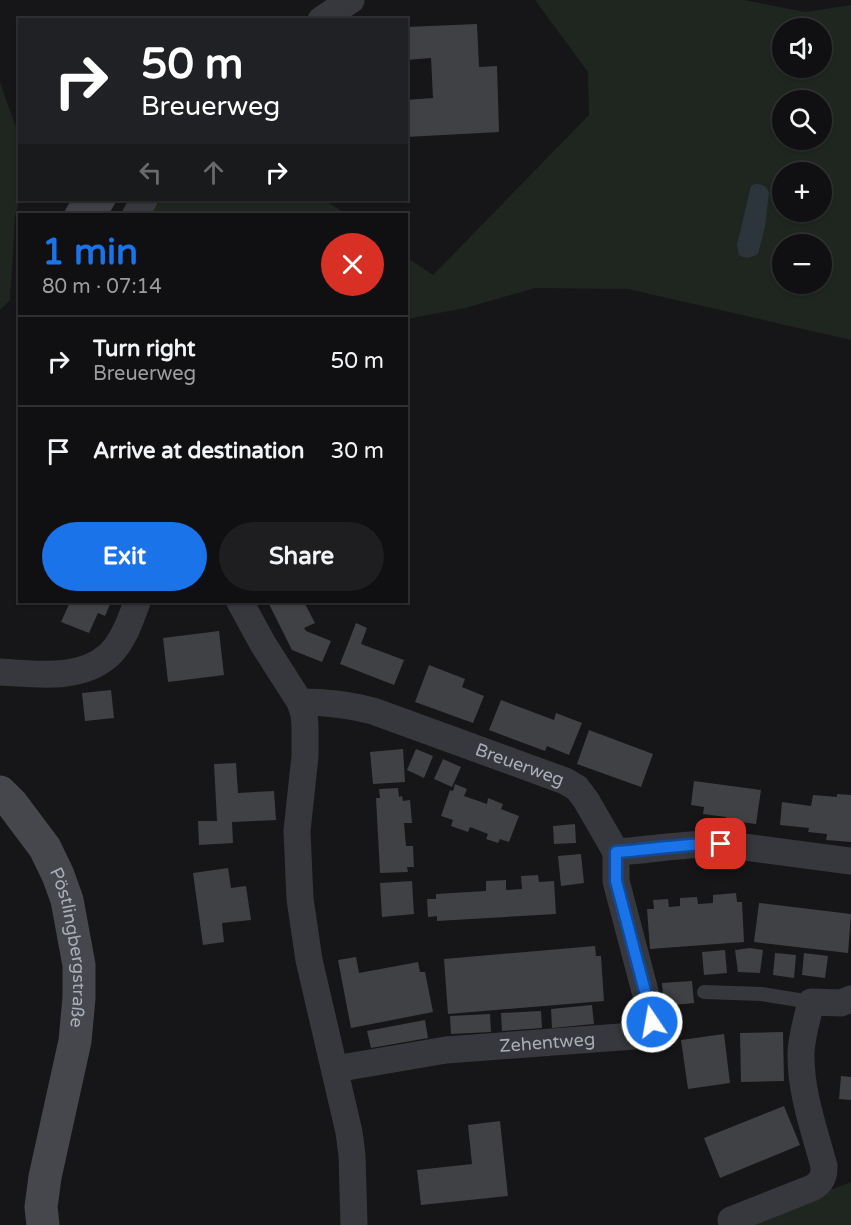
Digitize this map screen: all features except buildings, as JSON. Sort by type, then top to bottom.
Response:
[{"type":"main road","name":"Pöstlingbergstraße","points":[[0,792],[12,804],[45,848],[58,875],[68,900],[79,965],[75,1041],[45,1177],[41,1207],[43,1225]]},
{"type":"street","points":[[324,18],[351,0]]},
{"type":"street","points":[[0,672],[65,673],[96,664],[110,654],[123,636],[138,603]]},
{"type":"street","points":[[241,603],[263,644],[300,702],[304,714],[306,756],[297,831],[300,899],[309,960],[335,1069],[352,1155],[354,1225]]},
{"type":"street","name":"Breuerweg","points":[[300,702],[347,704],[373,711],[565,781],[577,788],[586,800],[616,852]]},
{"type":"street","points":[[616,852],[710,843],[851,861]]},
{"type":"street","name":"Zehentweg","points":[[335,1069],[446,1050],[643,1034],[652,1022],[651,1014],[616,881],[616,852]]},
{"type":"street","points":[[731,1220],[812,1188],[820,1183],[824,1176],[824,1166],[804,1090],[801,1068],[804,1032],[811,1002],[841,1003],[851,999]]},
{"type":"lane","points":[[704,992],[761,994],[811,1002]]},
{"type":"shaded area","points":[[535,0],[744,0],[805,12],[851,5],[851,340],[628,289],[535,288],[465,308],[408,319],[408,258],[433,275],[589,115],[588,72]]},
{"type":"shaded area","points":[[0,82],[18,133],[19,201],[15,216],[10,300],[0,310]]},
{"type":"shaded area","points":[[755,184],[767,188],[769,192],[765,227],[758,254],[746,257],[739,255],[737,245],[751,186]]},
{"type":"shaded area","points":[[154,201],[326,201],[344,213],[147,213]]},
{"type":"shaded area","points":[[851,1182],[851,1225],[739,1225]]},
{"type":"route","points":[[652,1022],[616,881],[616,852],[699,843],[721,844]]}]
